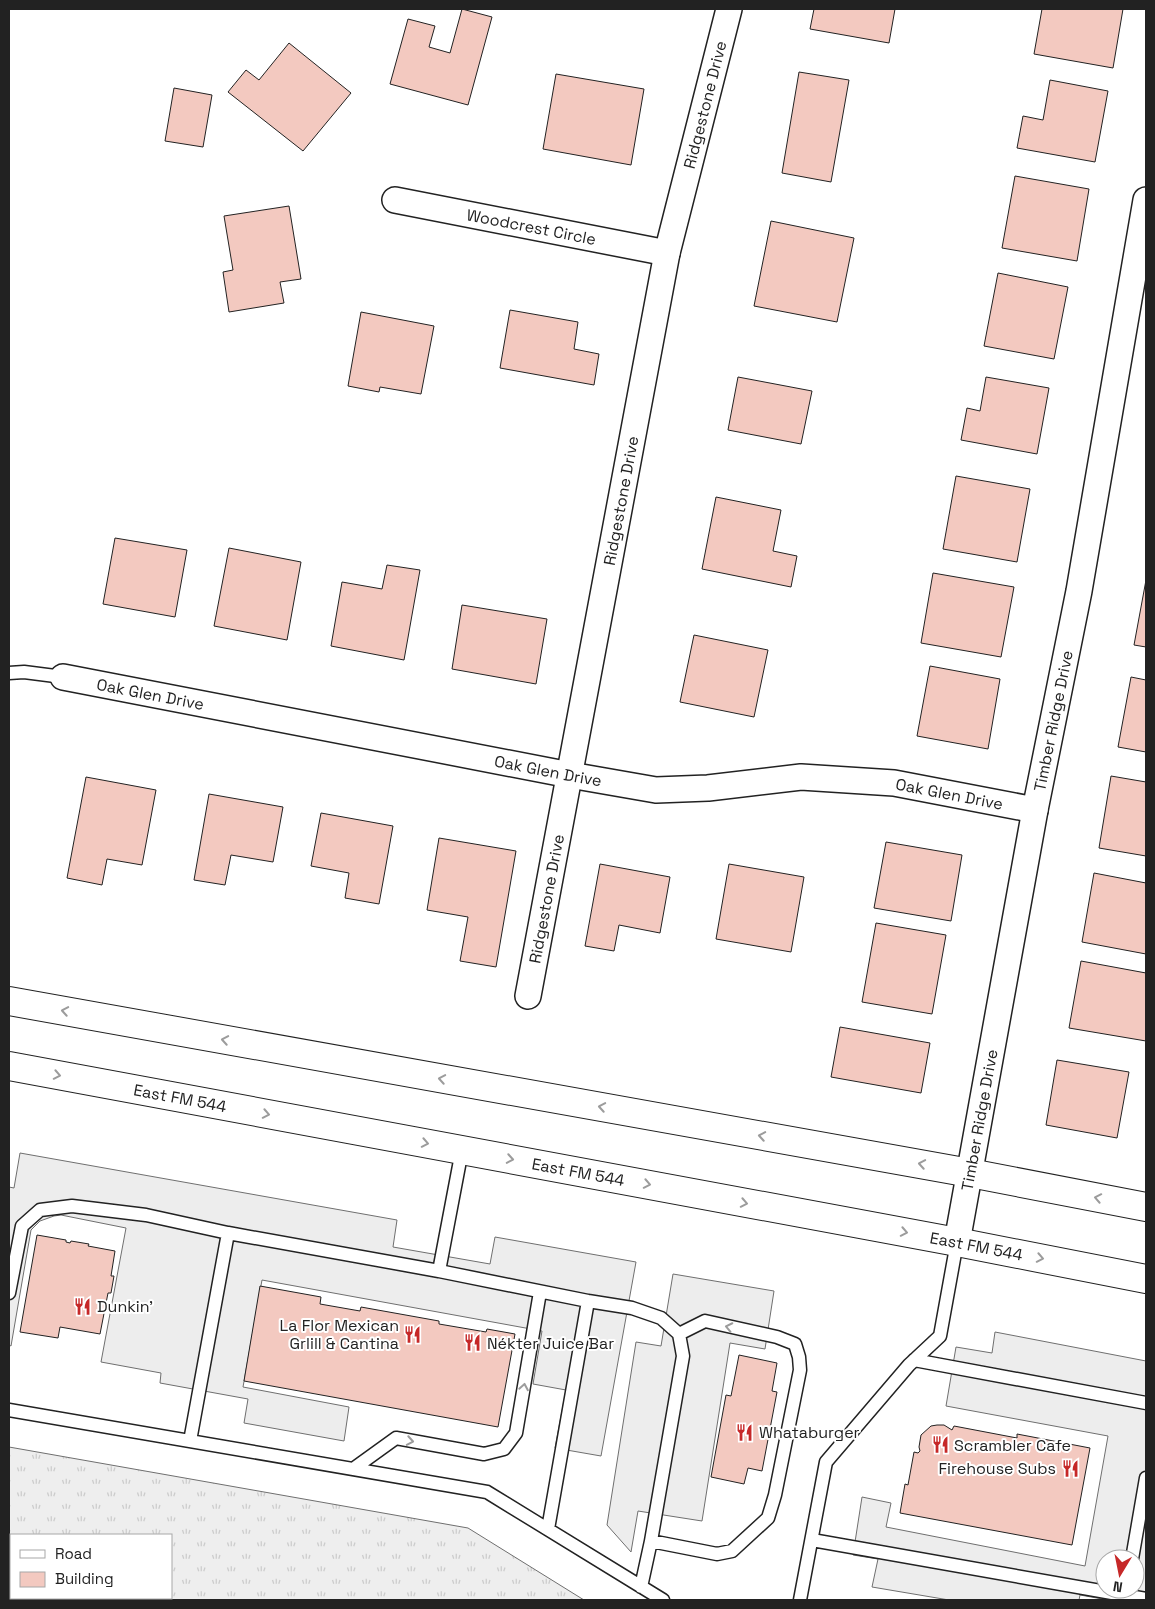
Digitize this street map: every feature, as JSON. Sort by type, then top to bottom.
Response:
[{"type":"main road","points":[[9,1001],[970,1173],[1146,1207]]},
{"type":"main road","name":"East FM 544","points":[[9,1066],[957,1242],[1146,1279]]},
{"type":"street","name":"Ridgestone Drive","points":[[528,996],[667,253],[728,9]]},
{"type":"street","name":"Woodcrest Circle","points":[[395,200],[667,253]]},
{"type":"street","name":"Timber Ridge Drive","points":[[957,1242],[1035,810],[1079,591],[1146,200]]},
{"type":"street","name":"Oak Glen Drive","points":[[63,677],[656,790],[708,788],[801,778],[894,784],[1035,810]]},
{"type":"lane","points":[[9,674],[24,672],[63,677]]},
{"type":"lane","points":[[439,1271],[462,1150]]},
{"type":"lane","points":[[9,1293],[22,1226],[40,1210],[72,1206],[146,1215],[228,1233],[632,1308],[661,1318],[679,1334],[683,1356],[652,1541],[641,1587]]},
{"type":"lane","points":[[190,1441],[228,1233]]},
{"type":"lane","points":[[800,1600],[826,1462],[914,1360],[940,1336],[957,1242]]},
{"type":"lane","points":[[353,1469],[396,1438],[484,1454],[504,1448],[516,1433],[540,1292]]},
{"type":"lane","points":[[548,1529],[588,1301]]},
{"type":"lane","points":[[652,1541],[725,1554],[737,1548],[768,1518],[775,1495],[800,1370],[795,1344],[777,1337],[705,1322],[679,1334]]},
{"type":"lane","points":[[914,1360],[1146,1403]]},
{"type":"lane","points":[[9,1410],[487,1492],[663,1600]]},
{"type":"lane","points":[[1134,1549],[1146,1478]]},
{"type":"lane","points":[[812,1540],[1095,1590]]},
{"type":"green space","points":[[9,1447],[468,1528],[584,1600],[9,1600]]},
{"type":"shaded area","points":[[20,1153],[397,1220],[393,1247],[490,1264],[495,1237],[636,1262],[601,1456],[555,1448],[566,1390],[533,1384],[542,1331],[262,1280],[243,1387],[349,1407],[344,1441],[244,1423],[248,1399],[160,1383],[161,1373],[101,1362],[126,1228],[61,1215],[40,1221],[31,1230],[11,1346],[9,1345],[9,1187],[14,1188]]},
{"type":"shaded area","points":[[673,1274],[774,1291],[765,1349],[730,1343],[702,1521],[638,1511],[631,1552],[607,1525],[636,1342],[661,1346]]},
{"type":"shaded area","points":[[995,1332],[1146,1361],[1146,1600],[1102,1599],[1145,1599],[1145,1549],[1095,1549],[1095,1598],[1080,1595],[1079,1600],[949,1600],[872,1587],[878,1559],[853,1555],[862,1497],[891,1503],[886,1527],[1085,1566],[1108,1436],[946,1406],[956,1347],[992,1353]]},
{"type":"building","points":[[462,9],[492,17],[468,105],[390,84],[408,19],[435,26],[429,47],[450,53]]},
{"type":"building","points":[[814,9],[895,9],[889,43],[810,29]]},
{"type":"building","points":[[1042,9],[1123,9],[1113,68],[1034,54]]},
{"type":"building","points":[[289,43],[351,93],[303,151],[228,92],[246,70],[259,80]]},
{"type":"building","points":[[799,72],[849,80],[831,182],[782,173]]},
{"type":"building","points":[[556,74],[644,89],[631,165],[543,149]]},
{"type":"building","points":[[1050,80],[1108,91],[1095,162],[1017,148],[1023,116],[1043,120]]},
{"type":"building","points":[[174,88],[212,95],[203,147],[165,141]]},
{"type":"building","points":[[1015,176],[1089,189],[1077,261],[1002,248]]},
{"type":"building","points":[[289,206],[301,279],[280,282],[284,303],[229,312],[223,272],[233,270],[224,216]]},
{"type":"building","points":[[771,221],[854,238],[837,322],[754,306]]},
{"type":"building","points":[[998,273],[1068,287],[1054,359],[984,346]]},
{"type":"building","points":[[510,310],[578,322],[574,349],[599,354],[594,385],[500,368]]},
{"type":"building","points":[[361,312],[434,326],[421,394],[380,387],[379,392],[348,386]]},
{"type":"building","points":[[738,377],[812,391],[801,444],[728,430]]},
{"type":"building","points":[[986,377],[1049,388],[1037,454],[961,440],[967,408],[980,411]]},
{"type":"building","points":[[956,476],[1030,489],[1017,562],[943,549]]},
{"type":"building","points":[[716,497],[781,510],[773,551],[797,556],[791,587],[702,569]]},
{"type":"building","points":[[115,538],[187,550],[175,617],[103,604]]},
{"type":"building","points":[[229,548],[301,562],[287,640],[214,626]]},
{"type":"building","points":[[387,565],[420,570],[404,660],[331,646],[342,582],[382,589]]},
{"type":"building","points":[[933,573],[1014,587],[1001,657],[921,643]]},
{"type":"building","points":[[1146,580],[1146,647],[1134,645]]},
{"type":"building","points":[[462,605],[547,619],[536,684],[452,669]]},
{"type":"building","points":[[694,635],[768,650],[754,717],[680,702]]},
{"type":"building","points":[[930,666],[1000,679],[988,749],[917,736]]},
{"type":"building","points":[[1131,677],[1146,680],[1146,752],[1118,747]]},
{"type":"building","points":[[1111,776],[1146,782],[1146,856],[1099,848]]},
{"type":"building","points":[[86,777],[156,790],[142,865],[107,859],[102,885],[67,878]]},
{"type":"building","points":[[209,794],[283,807],[273,862],[231,855],[225,885],[194,880]]},
{"type":"building","points":[[321,813],[393,826],[379,904],[345,898],[349,873],[311,866]]},
{"type":"building","points":[[439,838],[516,851],[496,967],[460,961],[468,917],[427,910]]},
{"type":"building","points":[[886,842],[962,855],[951,921],[874,908]]},
{"type":"building","points":[[600,864],[670,877],[660,933],[619,925],[614,951],[585,946]]},
{"type":"building","points":[[729,864],[804,877],[791,952],[716,939]]},
{"type":"building","points":[[1094,873],[1146,883],[1146,954],[1082,942]]},
{"type":"building","points":[[876,923],[946,935],[932,1014],[862,1002]]},
{"type":"building","points":[[1081,961],[1146,973],[1146,1041],[1069,1028]]},
{"type":"building","points":[[840,1027],[930,1043],[921,1093],[831,1077]]},
{"type":"building","points":[[1057,1060],[1129,1072],[1117,1138],[1046,1125]]},
{"type":"building","points":[[37,1235],[66,1240],[66,1242],[70,1243],[71,1241],[89,1244],[88,1246],[115,1251],[111,1276],[114,1276],[111,1293],[108,1293],[100,1334],[60,1327],[58,1338],[20,1332]]},
{"type":"building","points":[[260,1286],[321,1297],[320,1304],[360,1311],[361,1307],[439,1321],[439,1324],[486,1332],[487,1329],[515,1334],[498,1427],[244,1381]]},
{"type":"building","name":"Whataburger","points":[[739,1355],[777,1363],[772,1391],[777,1392],[762,1471],[748,1468],[744,1484],[711,1477],[726,1395],[731,1396]]},
{"type":"building","points":[[944,1425],[952,1430],[954,1426],[1017,1438],[1017,1434],[1090,1448],[1072,1545],[900,1513],[905,1484],[908,1485],[914,1452],[918,1453],[920,1451],[921,1435],[931,1426]]},
{"type":"place","name":"Dunkin'","points":[[83,1306]]},
{"type":"place","name":"La Flor Mexican Grlill & Cantina","points":[[413,1334]]},
{"type":"place","name":"Nékter Juice Bar","points":[[473,1343]]},
{"type":"place","name":"Whataburger","points":[[745,1432]]},
{"type":"place","name":"Scrambler Cafe","points":[[940,1445]]},
{"type":"place","name":"Firehouse Subs","points":[[1070,1468]]}]
